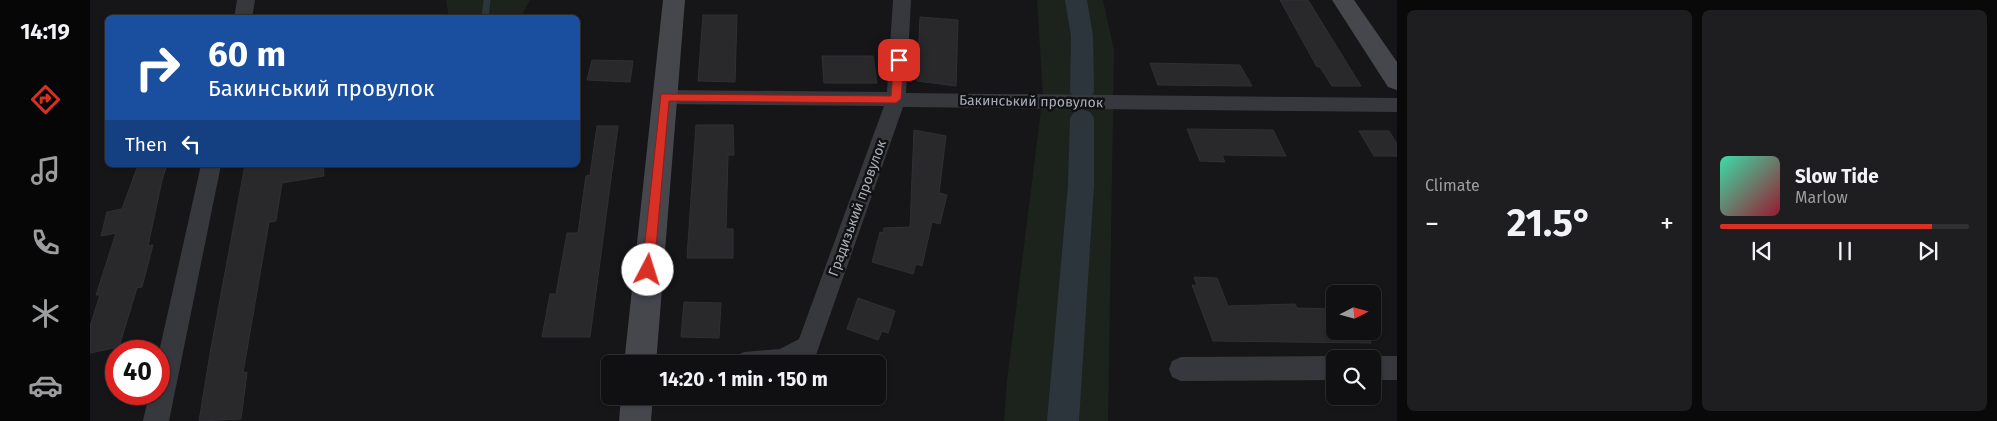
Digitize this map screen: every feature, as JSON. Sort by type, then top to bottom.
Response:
[{"type":"street","points":[[244,15],[246,0]]},
{"type":"street","points":[[641,355],[674,0]]},
{"type":"street","name":"Градизький провулок","points":[[792,355],[808,347],[896,99],[902,0]]},
{"type":"street","points":[[1343,0],[1397,81]]},
{"type":"street","name":"Бакинський провулок","points":[[664,97],[1397,105]]},
{"type":"street","points":[[156,421],[211,167]]},
{"type":"street","points":[[1181,369],[1326,368]]},
{"type":"street","points":[[1381,368],[1397,368]]},
{"type":"street","points":[[635,421],[636,405]]},
{"type":"shaded area","points":[[446,0],[530,0],[522,15],[448,15]]},
{"type":"shaded area","points":[[1037,0],[1103,0],[1114,51],[1108,421],[1004,421],[1007,381],[1043,95]]},
{"type":"building","points":[[1280,0],[1308,0],[1361,86],[1332,86],[1320,67],[1317,67]]},
{"type":"building","points":[[703,15],[737,15],[735,82],[698,81]]},
{"type":"building","points":[[920,17],[958,20],[956,86],[917,81]]},
{"type":"building","points":[[822,56],[873,56],[877,83],[824,83]]},
{"type":"building","points":[[592,60],[633,61],[630,82],[587,80]]},
{"type":"building","points":[[1150,63],[1240,65],[1252,86],[1158,85]]},
{"type":"building","points":[[696,125],[733,125],[734,155],[728,155],[726,229],[733,229],[733,258],[687,258]]},
{"type":"building","points":[[597,126],[618,126],[590,337],[542,337],[550,294],[556,294],[567,233],[578,233],[586,176],[590,175]]},
{"type":"building","points":[[1187,129],[1273,130],[1286,156],[1222,155],[1225,162],[1200,161]]},
{"type":"building","points":[[914,130],[946,136],[939,193],[947,195],[940,224],[932,222],[922,266],[916,264],[913,274],[872,262],[880,232],[883,233],[884,228],[910,227]]},
{"type":"building","points":[[1359,131],[1389,131],[1397,144],[1397,156],[1374,156]]},
{"type":"building","points":[[137,167],[166,167],[148,246],[153,245],[142,287],[137,288],[121,340],[105,340],[105,350],[90,353],[90,326],[100,295],[96,295],[116,233],[101,236],[107,212],[122,209]]},
{"type":"building","points":[[245,167],[323,167],[324,176],[282,183],[276,221],[269,222],[243,373],[247,372],[241,419],[199,421]]},
{"type":"building","points":[[1194,277],[1217,278],[1228,306],[1295,304],[1297,308],[1326,309],[1326,340],[1370,340],[1371,343],[1213,341],[1192,285],[1197,286]]},
{"type":"building","points":[[858,298],[895,311],[888,333],[882,331],[878,340],[847,329]]},
{"type":"building","points":[[684,302],[721,303],[719,338],[681,337]]},
{"type":"waterway","points":[[485,15],[487,0]]},
{"type":"waterway","points":[[1076,0],[1082,36],[1082,92]]},
{"type":"waterway","points":[[1063,421],[1081,185],[1082,118]]},
{"type":"route","points":[[648,270],[664,97],[896,99],[899,60]]}]
